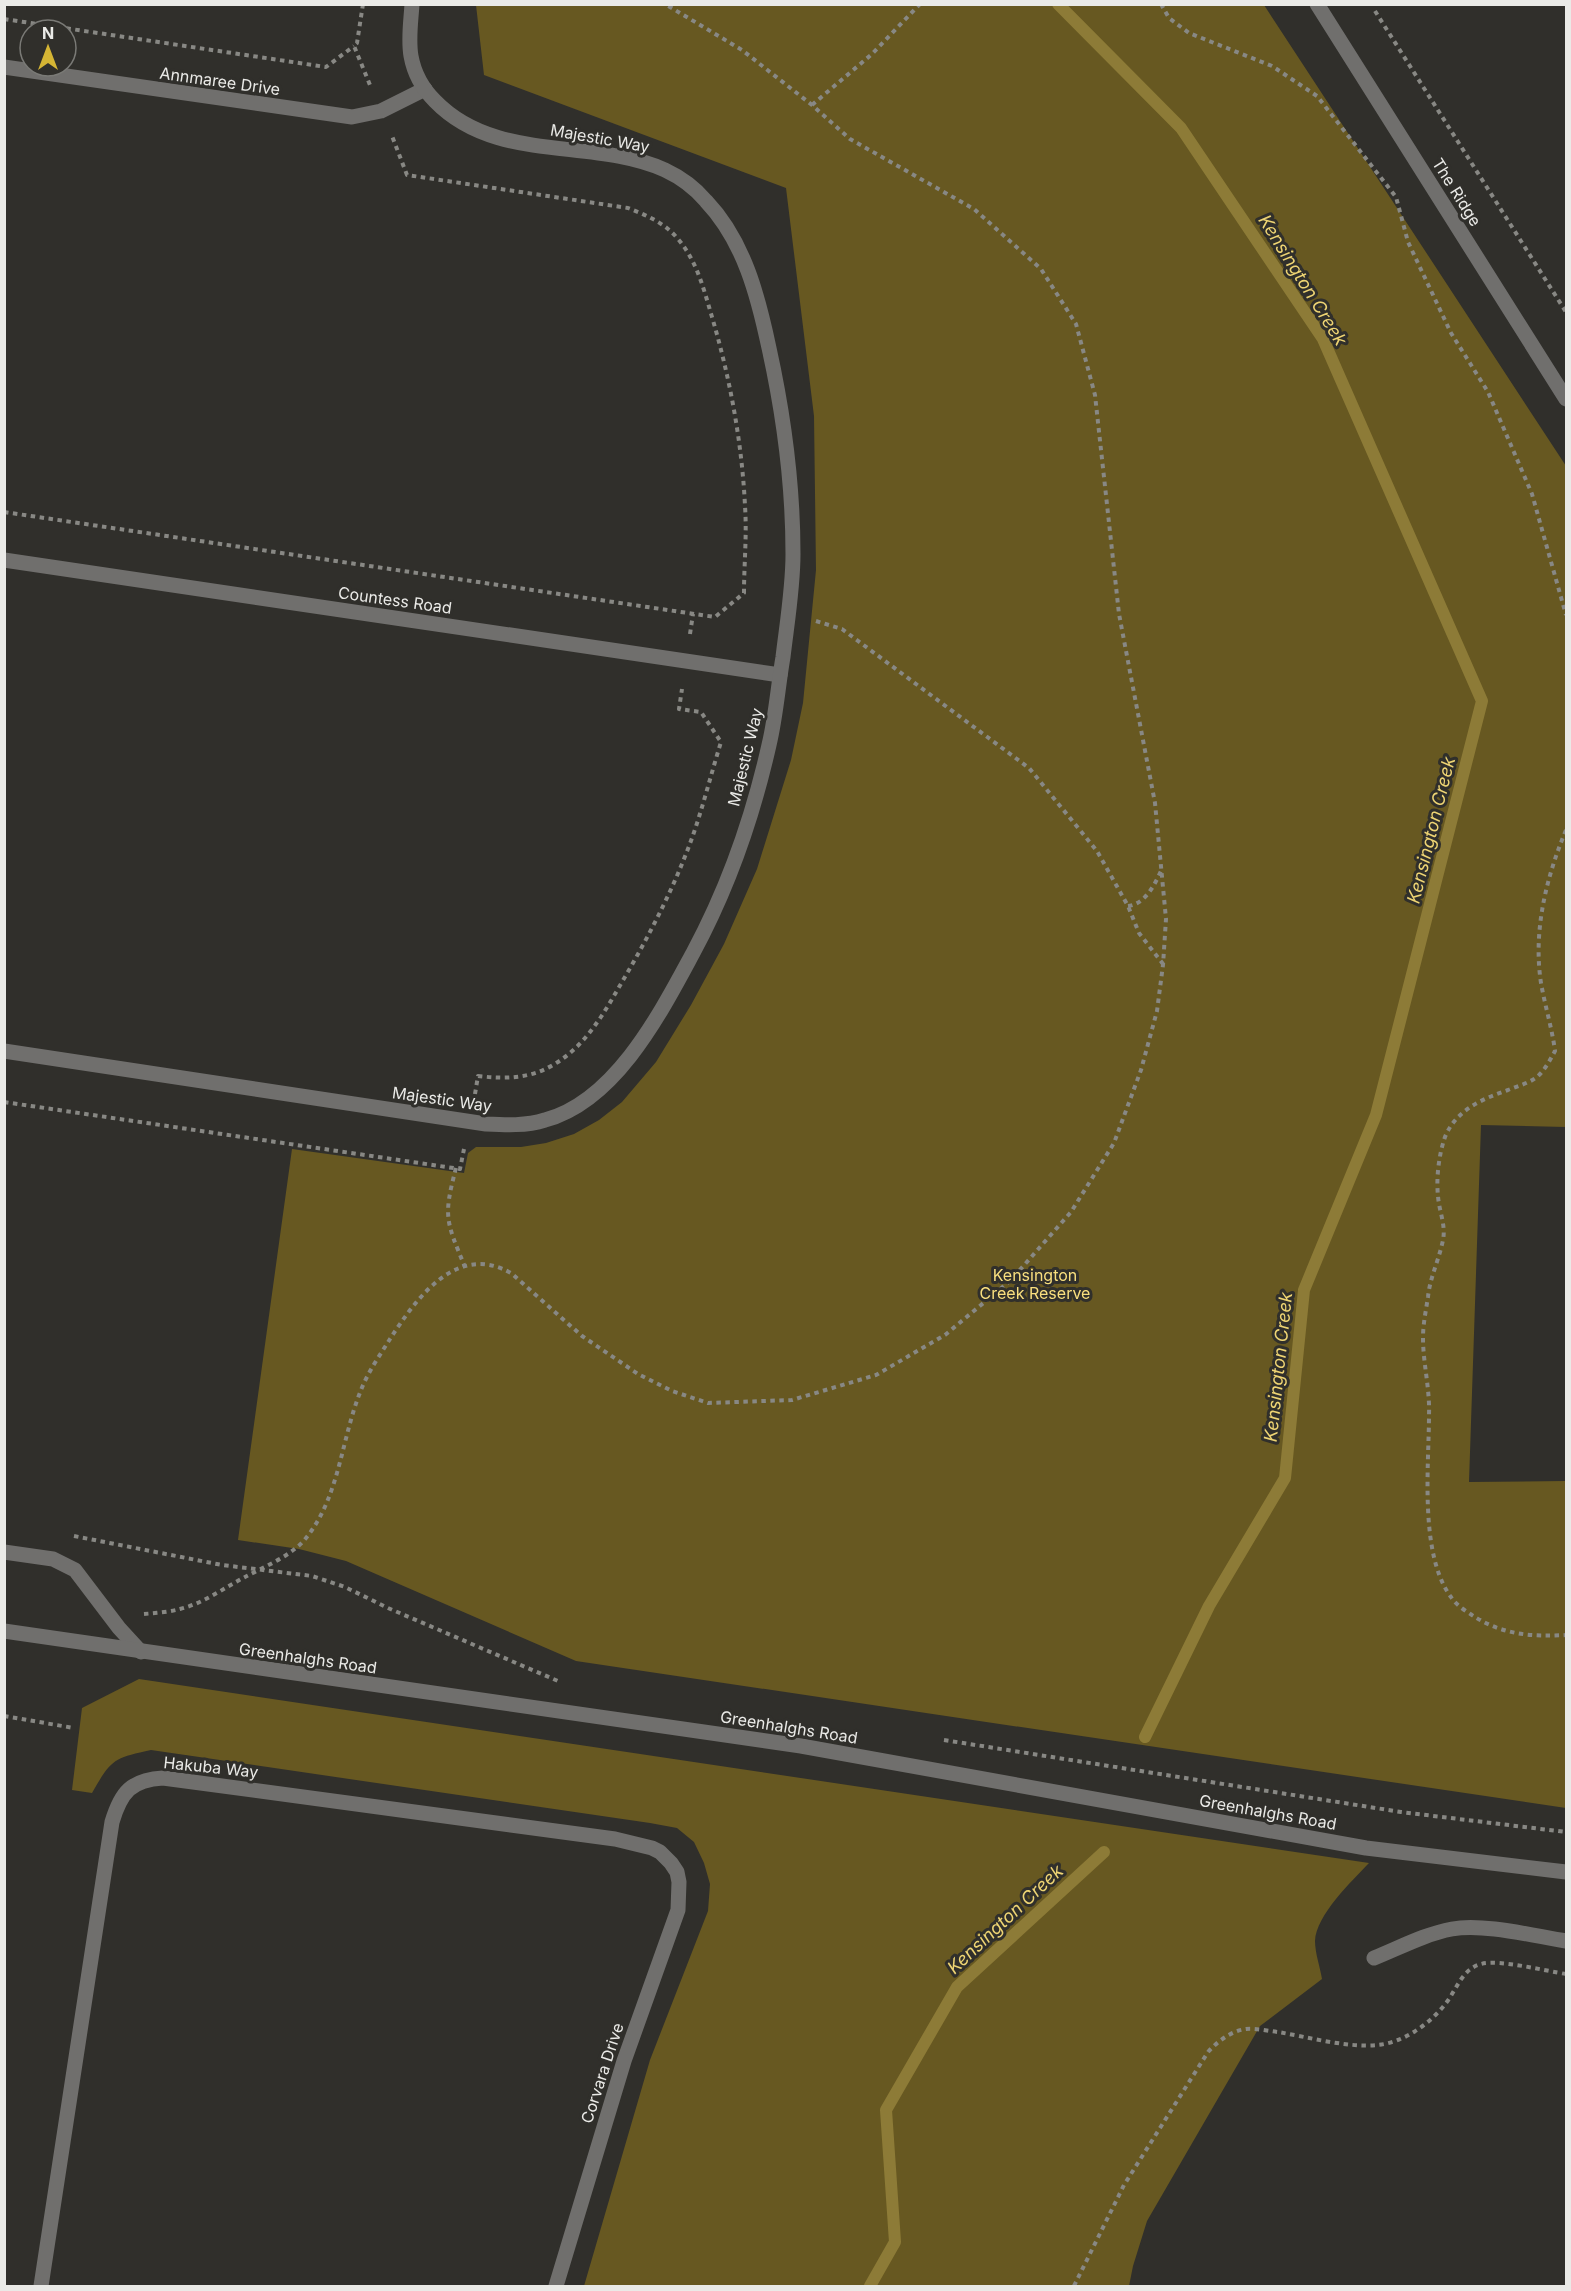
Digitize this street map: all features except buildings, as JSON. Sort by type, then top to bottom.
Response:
[{"type":"street","name":"Majestic Way","points":[[4,1051],[486,1124],[521,1124],[558,1116],[592,1096],[625,1063],[663,1008],[695,950],[733,863],[744,833],[769,744],[788,616],[793,556],[787,458],[780,398],[756,295],[741,251],[724,222],[692,187],[666,171],[621,157],[493,137],[449,114],[425,89],[417,75],[411,53],[412,4]]},
{"type":"street","name":"The Ridge","points":[[1317,4],[1566,399]]},
{"type":"street","name":"Annmaree Drive","points":[[4,67],[352,117],[381,111],[425,89]]},
{"type":"street","name":"Countess Road","points":[[4,560],[780,675]]},
{"type":"street","points":[[4,1552],[62,1562],[82,1577],[141,1652]]},
{"type":"street","name":"Greenhalghs Road","points":[[4,1631],[801,1746],[1366,1848],[1566,1872]]},
{"type":"street","name":"Hakuba Way","points":[[41,2286],[108,1843],[117,1807],[122,1796],[130,1788],[140,1782],[153,1779],[173,1779],[615,1839],[643,1845],[660,1852],[677,1872]]},
{"type":"street","name":"Corvara Drive","points":[[556,2286],[617,2082],[678,1911],[680,1896],[677,1872]]},
{"type":"street","points":[[1374,1958],[1441,1931],[1460,1928],[1485,1929],[1566,1941]]},
{"type":"path","points":[[4,19],[326,67],[357,43],[363,4]]},
{"type":"path","points":[[109,1614],[182,1609],[209,1598],[261,1570],[306,1540],[328,1501],[361,1389],[403,1320],[432,1285],[443,1276],[465,1267],[484,1264],[502,1267],[582,1336],[638,1374],[672,1391],[708,1402],[792,1400],[876,1375],[945,1335],[1011,1281],[1071,1212],[1114,1143],[1141,1070],[1157,1011],[1166,920],[1155,803],[1119,614],[1095,395],[1076,324],[1041,269],[974,209],[850,139],[812,105],[742,50],[665,4]]},
{"type":"path","points":[[812,105],[872,54],[920,4]]},
{"type":"path","points":[[1161,4],[1169,18],[1189,33],[1272,66],[1317,96],[1396,197],[1413,252],[1451,333],[1488,392],[1520,464],[1543,527],[1566,615]]},
{"type":"path","points":[[1375,11],[1566,312]]},
{"type":"path","points":[[4,512],[693,614],[715,616],[744,593],[745,507],[740,450],[725,368],[706,295],[687,251],[669,230],[649,217],[628,208],[408,175],[354,46]]},
{"type":"path","points":[[4,1102],[460,1169],[478,1076],[518,1078],[535,1074],[571,1053],[585,1038],[599,1022],[642,947],[692,838],[721,742],[701,712],[679,709],[693,614]]},
{"type":"path","points":[[788,616],[842,629],[1029,768],[1097,851],[1128,906],[1138,933],[1163,965]]},
{"type":"path","points":[[1566,830],[1550,879],[1539,929],[1541,981],[1555,1051],[1538,1076],[1466,1109],[1453,1123],[1445,1138],[1439,1168],[1438,1195],[1443,1220],[1443,1237],[1428,1294],[1423,1338],[1430,1413],[1427,1476],[1430,1527],[1440,1576],[1451,1597],[1487,1624],[1513,1634],[1566,1635]]},
{"type":"path","points":[[1128,906],[1142,900],[1152,888],[1161,870]]},
{"type":"path","points":[[456,1168],[447,1202],[447,1213],[451,1233],[465,1267]]},
{"type":"path","points":[[73,1536],[222,1565],[312,1576],[345,1587],[388,1608],[567,1685]]},
{"type":"path","points":[[4,1716],[74,1728]]},
{"type":"path","points":[[941,1740],[1401,1812],[1566,1832]]},
{"type":"path","points":[[1074,2286],[1124,2185],[1208,2052],[1218,2042],[1246,2029],[1360,2045],[1378,2045],[1416,2031],[1444,2005],[1463,1975],[1479,1964],[1504,1964],[1566,1974]]},
{"type":"green space","name":"Kensington Creek Reserve","points":[[476,5],[1264,5],[1566,466],[1566,1127],[1481,1125],[1469,1482],[1566,1481],[1566,1808],[576,1661],[346,1561],[299,1549],[238,1540],[292,1149],[464,1173],[468,1153],[476,1147],[521,1147],[546,1143],[574,1134],[599,1120],[622,1102],[656,1062],[691,1005],[724,944],[757,869],[791,760],[803,703],[816,570],[814,416],[786,188],[484,75]]},
{"type":"green space","points":[[139,1679],[1369,1863],[1336,1899],[1321,1920],[1315,1946],[1322,1979],[1260,2026],[1147,2221],[1129,2286],[584,2286],[650,2060],[708,1911],[710,1884],[704,1863],[694,1842],[677,1828],[650,1823],[151,1750],[128,1755],[114,1762],[92,1793],[72,1790],[82,1708]]},
{"type":"waterway","name":"Kensington Creek","points":[[1058,4],[1181,128],[1323,339],[1482,701],[1376,1115],[1304,1290],[1285,1478],[1209,1606],[1145,1737]]},
{"type":"waterway","name":"Kensington Creek","points":[[870,2286],[895,2242],[886,2110],[957,1987],[1104,1852]]}]
